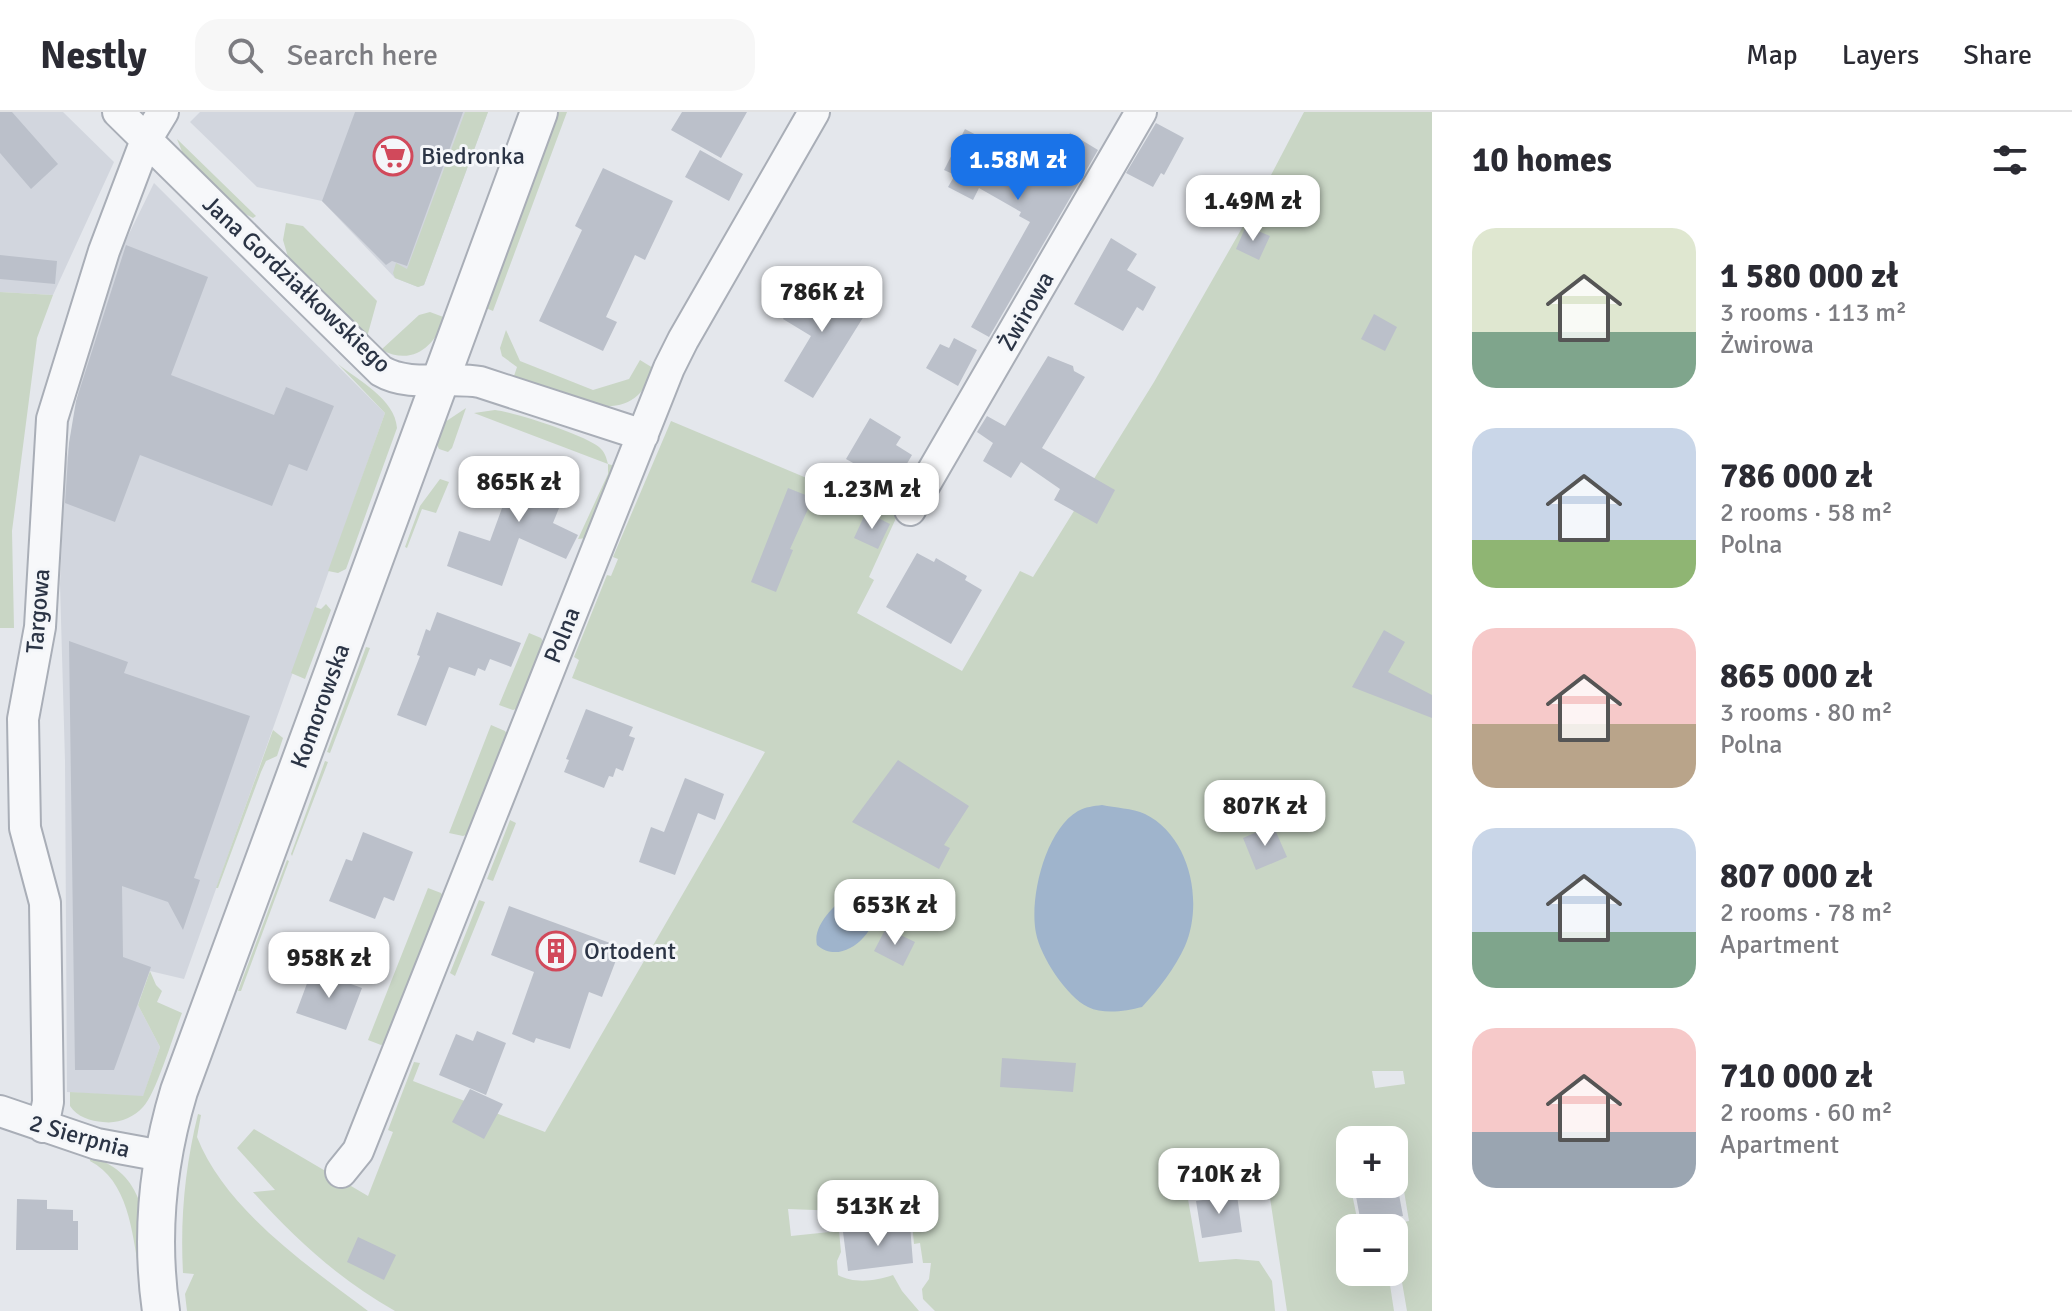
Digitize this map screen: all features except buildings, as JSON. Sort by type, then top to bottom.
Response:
[{"type":"street","name":"Jana Gordziałkowskiego","points":[[118,112],[381,371],[408,379],[466,379],[501,387],[643,435]]},
{"type":"street","name":"Targowa","points":[[43,1127],[48,1102],[45,903],[25,828],[23,719],[40,627],[52,419],[104,251],[146,140],[163,112]]},
{"type":"street","name":"Komorowska","points":[[161,1311],[155,1232],[162,1156],[187,1067],[539,112]]},
{"type":"street","name":"Polna","points":[[341,1172],[358,1151],[525,726],[683,340],[814,112]]},
{"type":"street","name":"Żwirowa","points":[[910,510],[1141,112]]},
{"type":"street","name":"2 Sierpnia","points":[[0,1111],[97,1144],[162,1156]]},
{"type":"shaded area","points":[[0,112],[63,112],[114,162],[53,295],[0,292]]},
{"type":"shaded area","points":[[200,112],[488,112],[424,285],[418,287],[395,278],[322,201],[257,187],[190,122]]},
{"type":"shaded area","points":[[154,183],[385,413],[184,979],[150,971],[138,1005],[160,1047],[143,1097],[67,1092],[65,761],[60,584],[65,469],[79,388],[105,297],[125,242]]},
{"type":"green space","points":[[465,112],[488,112],[424,285],[418,287],[395,278],[393,273],[396,263],[407,269]]},
{"type":"green space","points":[[555,112],[567,112],[493,311],[481,306]]},
{"type":"green space","points":[[1304,112],[1432,112],[1432,1311],[1407,1311],[1403,1286],[1408,1286],[1409,1221],[1405,1198],[1408,1198],[1408,1126],[1336,1126],[1336,1198],[1353,1198],[1356,1214],[1336,1214],[1336,1286],[1390,1286],[1394,1311],[1287,1311],[1266,1171],[1262,1164],[1253,1163],[1185,1182],[1199,1262],[1259,1261],[1272,1281],[1275,1311],[935,1311],[923,1299],[922,1289],[929,1279],[931,1263],[923,1263],[920,1243],[914,1244],[912,1223],[845,1230],[841,1211],[788,1209],[791,1236],[839,1231],[841,1252],[837,1261],[838,1275],[865,1281],[893,1275],[919,1311],[395,1311],[337,1272],[285,1226],[253,1192],[275,1190],[237,1148],[254,1129],[368,1196],[393,1132],[388,1130],[414,1062],[420,1063],[413,1081],[545,1132],[765,752],[572,678],[579,660],[574,657],[607,575],[611,576],[618,559],[613,557],[671,421],[897,516],[869,577],[874,580],[857,613],[962,671],[1020,571],[1033,577],[1154,382],[1258,200]],"holes":[[[1372,1071],[1403,1071],[1405,1084],[1375,1088]]]},
{"type":"green space","points":[[177,139],[256,216],[253,218],[243,213],[183,154]]},
{"type":"green space","points":[[286,223],[303,226],[377,301],[367,337],[288,257],[283,240]]},
{"type":"green space","points":[[0,292],[53,295],[37,338],[12,531],[14,628],[0,628]]},
{"type":"green space","points":[[430,312],[446,318],[435,337],[421,351],[403,356],[381,350],[419,315]]},
{"type":"green space","points":[[506,330],[520,361],[593,390],[629,379],[640,360],[653,368],[641,392],[625,403],[611,406],[577,401],[514,376],[517,367],[502,356],[500,348]]},
{"type":"green space","points":[[338,364],[383,399],[395,418],[397,428],[346,569],[338,573],[328,571],[385,413]]},
{"type":"green space","points":[[466,408],[452,448],[448,452],[439,449],[434,438],[445,422]]},
{"type":"green space","points":[[495,410],[580,436],[603,451],[608,464],[474,413]]},
{"type":"green space","points":[[608,464],[615,466],[587,538],[578,539],[608,474]]},
{"type":"green space","points":[[440,479],[449,482],[436,513],[422,509],[407,548],[420,506]]},
{"type":"green space","points":[[326,604],[331,610],[305,679],[291,673],[315,607],[321,609]]},
{"type":"green space","points":[[529,633],[541,638],[544,643],[519,708],[513,710],[499,705]]},
{"type":"green space","points":[[366,647],[370,648],[330,753],[327,752]]},
{"type":"green space","points":[[491,725],[505,731],[508,736],[469,834],[449,833]]},
{"type":"green space","points":[[273,730],[283,738],[277,756],[266,761],[216,888]]},
{"type":"green space","points":[[325,761],[328,762],[292,856],[291,854]]},
{"type":"green space","points":[[510,820],[516,823],[493,881],[487,879]]},
{"type":"green space","points":[[287,860],[241,991],[238,991]]},
{"type":"green space","points":[[428,888],[441,893],[444,898],[387,1043],[381,1045],[368,1040]]},
{"type":"green space","points":[[479,900],[485,902],[455,976],[450,973]]},
{"type":"green space","points":[[150,971],[162,991],[157,1002],[182,1013],[153,1090],[143,1107],[125,1119],[109,1122],[85,1118],[70,1106],[70,1092],[143,1096],[160,1047],[138,1005]]},
{"type":"green space","points":[[198,1114],[201,1115],[197,1137],[227,1188],[270,1234],[368,1311],[187,1311],[185,1294],[194,1274],[183,1273],[183,1213]]},
{"type":"green space","points":[[91,1157],[120,1172],[138,1198],[142,1288],[123,1200],[104,1171],[90,1161]]},
{"type":"water","points":[[1102,805],[1140,812],[1160,824],[1182,854],[1193,891],[1191,929],[1171,970],[1142,1007],[1115,1012],[1088,1007],[1063,985],[1043,953],[1034,919],[1042,866],[1057,833],[1066,820],[1078,811]]},
{"type":"water","points":[[852,892],[862,892],[876,902],[873,924],[858,943],[848,949],[827,951],[817,945],[818,930],[833,908]]},
{"type":"place","name":"Biedronka","points":[[393,156]]},
{"type":"place","name":"Ortodent","points":[[556,951]]}]
